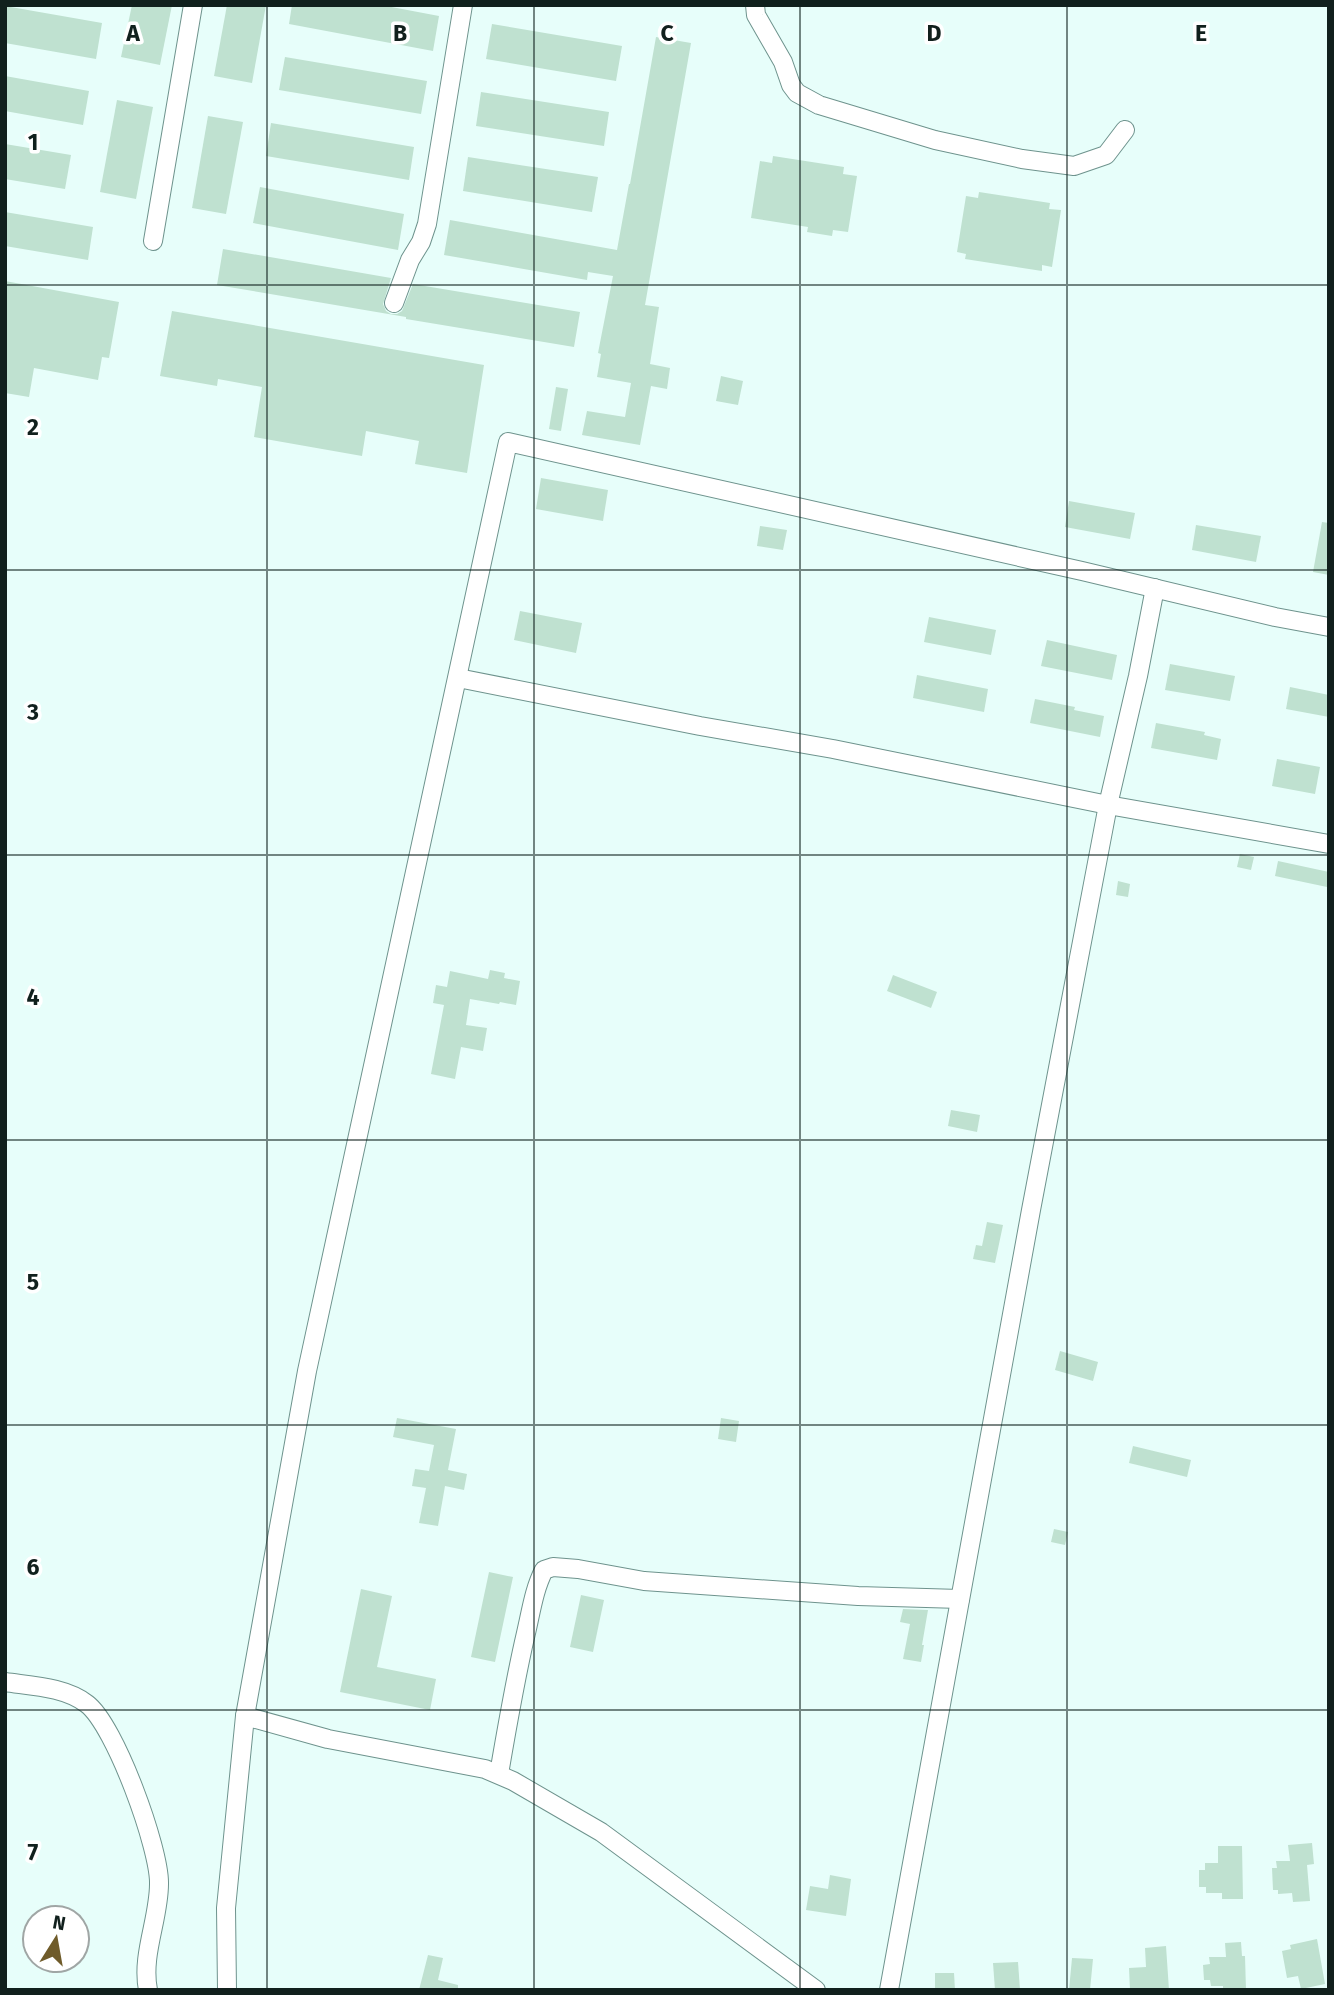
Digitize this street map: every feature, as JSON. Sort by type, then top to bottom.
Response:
[{"type":"street","points":[[153,241],[193,5]]},
{"type":"street","points":[[394,303],[427,224],[463,5]]},
{"type":"street","points":[[755,5],[756,15],[783,62],[791,85],[797,93],[819,104],[935,140],[1022,159],[1074,166],[1106,155],[1125,130]]},
{"type":"street","points":[[227,1990],[226,1908],[245,1716],[307,1371],[508,442],[1275,617],[1329,627]]},
{"type":"street","points":[[889,1990],[1108,804],[1155,588]]},
{"type":"street","points":[[458,678],[1329,844]]},
{"type":"street","points":[[499,1774],[511,1697],[533,1603],[544,1570],[554,1567],[579,1569],[644,1581],[858,1596],[960,1599]]},
{"type":"street","points":[[5,1682],[70,1694],[101,1717],[114,1741],[154,1846],[157,1866],[159,1884],[146,1981],[148,1990]]},
{"type":"street","points":[[245,1716],[328,1739],[499,1774],[601,1832],[816,1990]]},
{"type":"building","points":[[132,5],[172,5],[160,65],[121,57]]},
{"type":"building","points":[[227,5],[266,5],[252,83],[214,76]]},
{"type":"building","points":[[292,5],[381,5],[439,16],[433,51],[289,24]]},
{"type":"building","points":[[5,6],[102,23],[96,59],[5,43]]},
{"type":"building","points":[[492,24],[622,46],[616,81],[486,59]]},
{"type":"building","points":[[656,37],[691,43],[645,305],[659,307],[650,364],[670,368],[667,389],[651,386],[640,445],[582,435],[587,411],[625,417],[631,383],[597,377],[601,354],[598,353],[613,276],[588,272],[587,280],[444,255],[450,220],[617,250]]},
{"type":"building","points":[[285,57],[427,81],[421,114],[279,90]]},
{"type":"building","points":[[5,76],[89,91],[83,125],[5,111]]},
{"type":"building","points":[[481,92],[609,112],[604,146],[476,126]]},
{"type":"building","points":[[117,100],[153,107],[136,199],[100,192]]},
{"type":"building","points":[[208,116],[243,122],[226,214],[192,208]]},
{"type":"building","points":[[271,123],[414,147],[409,180],[266,156]]},
{"type":"building","points":[[5,144],[71,155],[65,189],[5,179]]},
{"type":"building","points":[[773,156],[844,167],[843,174],[857,176],[848,232],[833,230],[832,236],[807,232],[808,227],[751,218],[760,161],[772,163]]},
{"type":"building","points":[[468,157],[598,177],[592,212],[463,191]]},
{"type":"building","points":[[260,187],[404,214],[398,250],[253,223]]},
{"type":"building","points":[[979,192],[1050,203],[1049,209],[1061,210],[1052,267],[1042,265],[1042,271],[965,259],[966,254],[957,252],[966,196],[978,198]]},
{"type":"building","points":[[5,212],[93,227],[88,260],[5,246]]},
{"type":"building","points":[[223,249],[391,278],[383,304],[391,314],[402,311],[413,284],[580,312],[574,347],[217,285]]},
{"type":"building","points":[[5,281],[119,302],[109,358],[102,357],[98,380],[34,368],[29,397],[5,393]]},
{"type":"building","points":[[172,311],[484,365],[467,473],[415,464],[419,441],[366,431],[362,456],[254,437],[262,387],[218,379],[217,386],[160,376]]},
{"type":"building","points":[[721,376],[743,381],[738,405],[716,401]]},
{"type":"building","points":[[556,387],[568,389],[561,431],[549,429]]},
{"type":"building","points":[[541,478],[608,490],[603,521],[536,509]]},
{"type":"building","points":[[1069,501],[1135,513],[1130,539],[1065,527]]},
{"type":"building","points":[[1322,522],[1329,523],[1329,575],[1313,572]]},
{"type":"building","points":[[1196,525],[1261,536],[1256,562],[1192,550]]},
{"type":"building","points":[[760,526],[787,530],[783,550],[757,546]]},
{"type":"building","points":[[520,611],[582,623],[576,653],[514,640]]},
{"type":"building","points":[[929,617],[996,630],[991,655],[924,642]]},
{"type":"building","points":[[1047,640],[1117,655],[1112,680],[1041,666]]},
{"type":"building","points":[[1170,664],[1235,676],[1230,701],[1165,690]]},
{"type":"building","points":[[917,675],[988,689],[984,712],[913,698]]},
{"type":"building","points":[[1290,687],[1329,695],[1329,717],[1286,709]]},
{"type":"building","points":[[1035,699],[1104,716],[1100,737],[1030,723]]},
{"type":"building","points":[[1156,723],[1205,732],[1204,735],[1221,739],[1217,760],[1151,748]]},
{"type":"building","points":[[1277,759],[1320,767],[1315,794],[1272,786]]},
{"type":"building","points":[[1240,854],[1254,857],[1251,870],[1237,867]]},
{"type":"building","points":[[1278,861],[1329,872],[1327,887],[1275,876]]},
{"type":"building","points":[[1118,881],[1130,884],[1128,897],[1116,895]]},
{"type":"building","points":[[490,970],[505,973],[504,978],[520,981],[516,1005],[470,999],[466,1025],[487,1028],[483,1051],[461,1047],[455,1079],[431,1074],[444,1005],[433,1003],[436,985],[447,987],[450,971],[488,979]]},
{"type":"building","points":[[893,975],[937,992],[931,1008],[887,991]]},
{"type":"building","points":[[951,1110],[980,1115],[977,1132],[948,1126]]},
{"type":"building","points":[[987,1222],[1003,1225],[995,1263],[973,1259],[976,1245],[982,1246]]},
{"type":"building","points":[[1060,1351],[1098,1362],[1093,1381],[1055,1370]]},
{"type":"building","points":[[397,1418],[456,1429],[448,1470],[467,1474],[464,1490],[445,1486],[438,1526],[419,1523],[426,1488],[412,1486],[415,1469],[429,1471],[434,1445],[393,1437]]},
{"type":"building","points":[[721,1418],[739,1421],[736,1442],[718,1439]]},
{"type":"building","points":[[1133,1446],[1191,1460],[1187,1477],[1129,1463]]},
{"type":"building","points":[[1054,1529],[1068,1532],[1065,1545],[1051,1542]]},
{"type":"building","points":[[489,1572],[513,1577],[495,1662],[471,1657]]},
{"type":"building","points":[[361,1589],[392,1596],[377,1667],[436,1679],[430,1710],[340,1692]]},
{"type":"building","points":[[581,1595],[604,1600],[593,1652],[570,1647]]},
{"type":"building","points":[[903,1609],[928,1610],[921,1662],[903,1659],[910,1624],[900,1622]]},
{"type":"building","points":[[1312,1843],[1314,1864],[1307,1865],[1310,1901],[1293,1902],[1292,1893],[1278,1894],[1278,1890],[1273,1890],[1272,1868],[1277,1868],[1276,1861],[1290,1861],[1288,1845]]},
{"type":"building","points":[[1218,1846],[1242,1846],[1243,1899],[1222,1899],[1222,1893],[1206,1893],[1206,1887],[1199,1887],[1199,1870],[1205,1870],[1205,1863],[1218,1863]]},
{"type":"building","points":[[830,1875],[851,1879],[846,1916],[806,1910],[810,1886],[828,1889]]},
{"type":"building","points":[[1317,1939],[1325,1984],[1301,1989],[1298,1976],[1287,1978],[1282,1951],[1291,1949],[1290,1945]]},
{"type":"building","points":[[1241,1942],[1242,1956],[1245,1956],[1246,1990],[1223,1990],[1223,1986],[1211,1986],[1210,1980],[1204,1980],[1203,1965],[1210,1964],[1209,1957],[1226,1957],[1225,1943]]},
{"type":"building","points":[[1166,1946],[1169,1990],[1130,1990],[1129,1968],[1146,1967],[1145,1948]]},
{"type":"building","points":[[428,1955],[443,1958],[438,1980],[458,1985],[458,1990],[419,1990]]},
{"type":"building","points":[[1072,1958],[1093,1959],[1090,1990],[1069,1990]]},
{"type":"building","points":[[1018,1962],[1020,1990],[995,1990],[993,1963]]},
{"type":"building","points":[[935,1973],[954,1973],[955,1990],[935,1990]]}]
